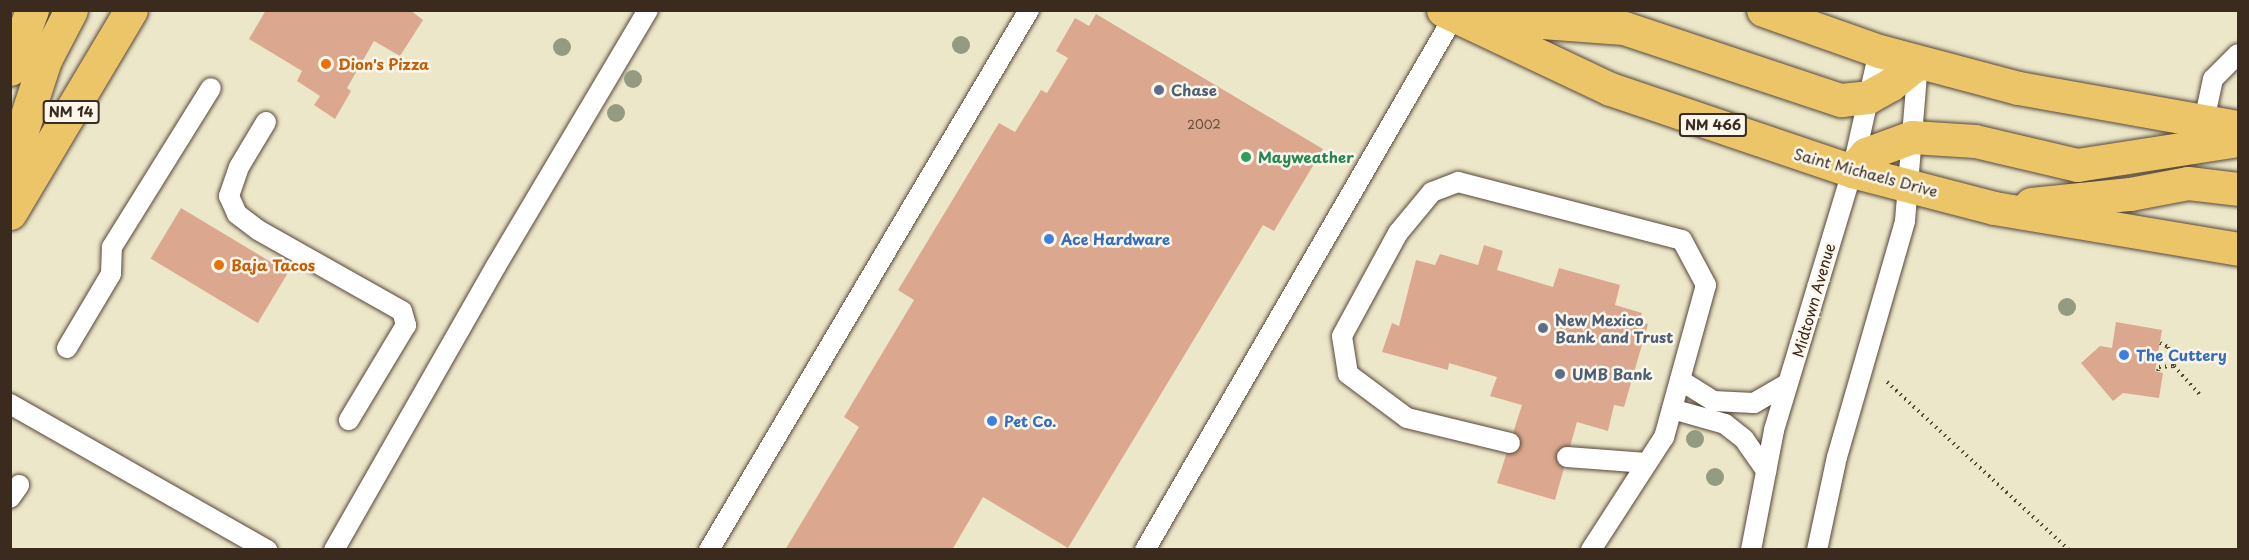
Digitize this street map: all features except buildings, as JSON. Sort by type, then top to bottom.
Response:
[{"type":"main road","points":[[10,69],[32,10]]},
{"type":"main road","points":[[10,167],[45,60],[71,10]]},
{"type":"main road","name":"NM 14","points":[[10,213],[131,10]]},
{"type":"main road","points":[[1764,10],[1879,51],[2018,88],[2238,127]]},
{"type":"main road","points":[[1449,13],[1624,28],[1841,100],[1868,97],[1890,85],[1918,62]]},
{"type":"main road","name":"Saint Michaels Drive","points":[[1449,13],[1610,89],[1852,171],[1908,183],[1994,208],[2238,249]]},
{"type":"main road","points":[[1852,171],[1866,154],[1912,137],[1975,141],[2077,165],[2238,140]]},
{"type":"main road","points":[[1994,208],[2130,194],[2188,183],[2238,189]]},
{"type":"lane","points":[[334,549],[496,266],[648,10]]},
{"type":"lane","points":[[709,549],[1029,10]]},
{"type":"lane","points":[[1145,549],[1449,13]]},
{"type":"lane","name":"Midtown Avenue","points":[[1751,549],[1766,471],[1788,383],[1852,171],[1879,51]]},
{"type":"lane","points":[[2204,121],[2213,79],[2238,54]]},
{"type":"lane","points":[[1817,549],[1837,457],[1905,221],[1918,62]]},
{"type":"lane","points":[[67,348],[111,274],[112,247],[211,88]]},
{"type":"lane","points":[[266,122],[238,167],[229,196],[237,214],[258,230],[402,311],[406,325],[349,420]]},
{"type":"lane","points":[[1510,443],[1407,418],[1348,374],[1342,336],[1398,233],[1432,192],[1458,182],[1682,240],[1706,285],[1664,437],[1591,549]]},
{"type":"lane","points":[[1680,380],[1713,401],[1754,403],[1788,383]]},
{"type":"lane","points":[[10,404],[267,549]]},
{"type":"lane","points":[[1672,410],[1725,424],[1744,439],[1766,471]]},
{"type":"lane","points":[[1567,457],[1647,463]]},
{"type":"path","points":[[2160,342],[2168,347],[2174,366],[2199,394]]},
{"type":"path","points":[[1864,361],[2069,549]]},
{"type":"path","points":[[2158,371],[2159,367],[2174,366]]},
{"type":"place","name":"Dion's Pizza","points":[[326,64]]},
{"type":"place","name":"Chase","points":[[1159,90]]},
{"type":"place","name":"Mayweather","points":[[1246,157]]},
{"type":"place","name":"Ace Hardware","points":[[1049,239]]},
{"type":"place","name":"Baja Tacos","points":[[219,265]]},
{"type":"place","name":"New Mexico Bank and Trust","points":[[1543,328]]},
{"type":"place","name":"The Cuttery","points":[[2124,355]]},
{"type":"place","name":"UMB Bank","points":[[1560,374]]},
{"type":"place","name":"Pet Co.","points":[[992,421]]}]
